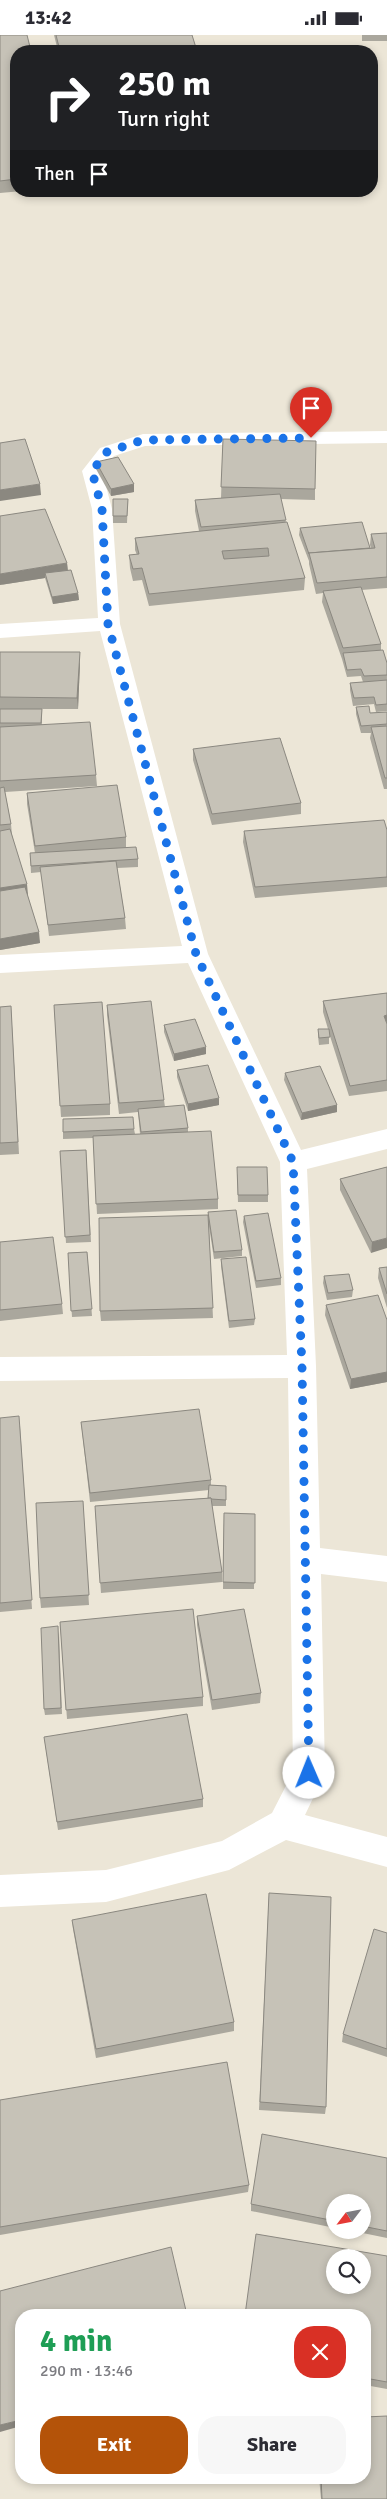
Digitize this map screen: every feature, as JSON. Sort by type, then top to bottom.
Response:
[{"type":"street","points":[[0,1891],[106,1886],[229,1855],[283,1823],[309,1773],[302,1366],[293,1162],[196,954],[108,624],[102,509],[92,471],[107,452],[143,440],[387,437]]},
{"type":"street","points":[[0,631],[108,624]]},
{"type":"street","points":[[0,964],[196,954]]},
{"type":"street","points":[[293,1162],[387,1139]]},
{"type":"street","points":[[0,1369],[302,1366]]},
{"type":"street","points":[[306,1559],[387,1569]]},
{"type":"street","points":[[283,1823],[387,1852]]},
{"type":"building","points":[[0,35],[27,35],[30,45],[10,45],[10,180],[0,181]]},
{"type":"building","points":[[56,35],[192,35],[195,45],[58,45]]},
{"type":"building","points":[[25,439],[40,484],[0,490],[0,443]]},
{"type":"building","points":[[223,439],[316,441],[315,489],[221,487]]},
{"type":"building","points":[[118,457],[134,484],[111,489],[96,462]]},
{"type":"building","points":[[280,494],[286,520],[201,527],[195,500]]},
{"type":"building","points":[[113,499],[128,499],[127,516],[113,516]]},
{"type":"building","points":[[45,509],[67,563],[0,574],[0,516]]},
{"type":"building","points":[[287,522],[305,578],[149,594],[142,568],[133,569],[129,555],[139,554],[135,538]],"holes":[[[268,548],[269,556],[224,559],[222,551]]]},
{"type":"building","points":[[362,522],[370,548],[309,554],[300,528]]},
{"type":"building","points":[[387,533],[387,577],[317,583],[309,553],[375,548],[371,534]]},
{"type":"building","points":[[71,570],[78,593],[52,597],[45,573]]},
{"type":"building","points":[[361,587],[381,644],[343,648],[323,591]]},
{"type":"building","points":[[383,650],[387,663],[387,675],[364,676],[361,669],[347,670],[343,653]]},
{"type":"building","points":[[0,652],[80,652],[77,698],[0,697]]},
{"type":"building","points":[[387,680],[387,704],[376,705],[374,697],[354,698],[350,683]]},
{"type":"building","points":[[369,706],[370,713],[387,712],[387,724],[361,726],[356,707]]},
{"type":"building","points":[[0,709],[42,709],[41,723],[0,723]]},
{"type":"building","points":[[90,722],[96,775],[0,781],[0,727]]},
{"type":"building","points":[[387,726],[387,778],[385,778],[371,727]]},
{"type":"building","points":[[280,738],[301,803],[212,814],[193,749]]},
{"type":"building","points":[[117,785],[126,837],[35,846],[27,793]]},
{"type":"building","points":[[4,787],[11,824],[0,825],[0,788]]},
{"type":"building","points":[[384,820],[387,830],[387,877],[255,887],[244,831]]},
{"type":"building","points":[[10,829],[27,884],[0,888],[0,831]]},
{"type":"building","points":[[136,847],[138,859],[31,866],[30,853]]},
{"type":"building","points":[[116,861],[125,918],[48,925],[40,867]]},
{"type":"building","points":[[25,887],[39,932],[0,939],[0,891]]},
{"type":"building","points":[[387,993],[387,1015],[384,1016],[387,1024],[387,1080],[350,1086],[323,1001]]},
{"type":"building","points":[[151,1001],[164,1100],[119,1103],[107,1005]]},
{"type":"building","points":[[102,1002],[110,1104],[60,1106],[54,1005]]},
{"type":"building","points":[[11,1006],[18,1142],[0,1143],[0,1007]]},
{"type":"building","points":[[195,1019],[206,1047],[174,1054],[164,1025]]},
{"type":"building","points":[[318,1029],[329,1029],[330,1037],[319,1038]]},
{"type":"building","points":[[208,1065],[219,1098],[188,1104],[177,1070]]},
{"type":"building","points":[[320,1066],[337,1105],[302,1113],[285,1073]]},
{"type":"building","points":[[184,1105],[188,1128],[141,1132],[138,1109]]},
{"type":"building","points":[[133,1117],[134,1129],[63,1132],[63,1119]]},
{"type":"building","points":[[211,1131],[218,1199],[96,1204],[93,1136]]},
{"type":"building","points":[[86,1150],[90,1235],[65,1237],[60,1151]]},
{"type":"building","points":[[237,1167],[267,1167],[268,1195],[238,1195]]},
{"type":"building","points":[[387,1167],[387,1238],[372,1242],[340,1179]]},
{"type":"building","points":[[236,1210],[242,1250],[214,1252],[208,1212]]},
{"type":"building","points":[[268,1213],[281,1278],[256,1281],[244,1216]]},
{"type":"building","points":[[208,1215],[213,1308],[100,1311],[99,1218]]},
{"type":"building","points":[[53,1237],[62,1304],[0,1310],[0,1242]]},
{"type":"building","points":[[87,1252],[92,1309],[71,1311],[68,1253]]},
{"type":"building","points":[[246,1257],[255,1319],[229,1321],[221,1259]]},
{"type":"building","points":[[387,1267],[387,1294],[379,1268]]},
{"type":"building","points":[[349,1274],[353,1290],[328,1293],[324,1276]]},
{"type":"building","points":[[378,1295],[387,1320],[387,1372],[351,1379],[326,1305]]},
{"type":"building","points":[[199,1409],[211,1480],[90,1493],[81,1422]]},
{"type":"building","points":[[19,1416],[32,1600],[0,1603],[0,1418]]},
{"type":"building","points":[[209,1485],[226,1486],[226,1500],[208,1498]]},
{"type":"building","points":[[211,1498],[222,1572],[100,1583],[95,1506]]},
{"type":"building","points":[[83,1501],[89,1595],[40,1598],[36,1503]]},
{"type":"building","points":[[224,1513],[255,1514],[255,1583],[223,1582]]},
{"type":"building","points":[[193,1609],[203,1697],[66,1710],[60,1622]]},
{"type":"building","points":[[244,1609],[261,1693],[212,1700],[197,1616]]},
{"type":"building","points":[[58,1626],[61,1708],[44,1709],[41,1628]]},
{"type":"building","points":[[187,1714],[203,1799],[57,1822],[44,1737]]},
{"type":"building","points":[[269,1893],[331,1897],[326,2107],[260,2102]]},
{"type":"building","points":[[206,1894],[234,2022],[96,2049],[72,1920]]},
{"type":"building","points":[[374,1929],[387,1933],[387,2049],[343,2034]]},
{"type":"building","points":[[227,2062],[249,2185],[0,2227],[0,2100]]},
{"type":"building","points":[[262,2134],[387,2158],[387,2231],[371,2228],[371,2194],[326,2194],[326,2219],[251,2204]]},
{"type":"building","points":[[256,2234],[345,2249],[326,2249],[326,2294],[371,2294],[371,2253],[387,2256],[387,2382],[371,2379],[371,2309],[246,2309]]},
{"type":"building","points":[[171,2247],[186,2309],[15,2309],[15,2421],[0,2425],[0,2291]]},
{"type":"building","points":[[387,2416],[387,2499],[322,2499],[321,2484],[371,2484],[371,2417]]},
{"type":"route","points":[[309,1773],[302,1366],[293,1162],[196,954],[108,624],[102,509],[92,471],[107,452],[143,440],[311,438]]}]
